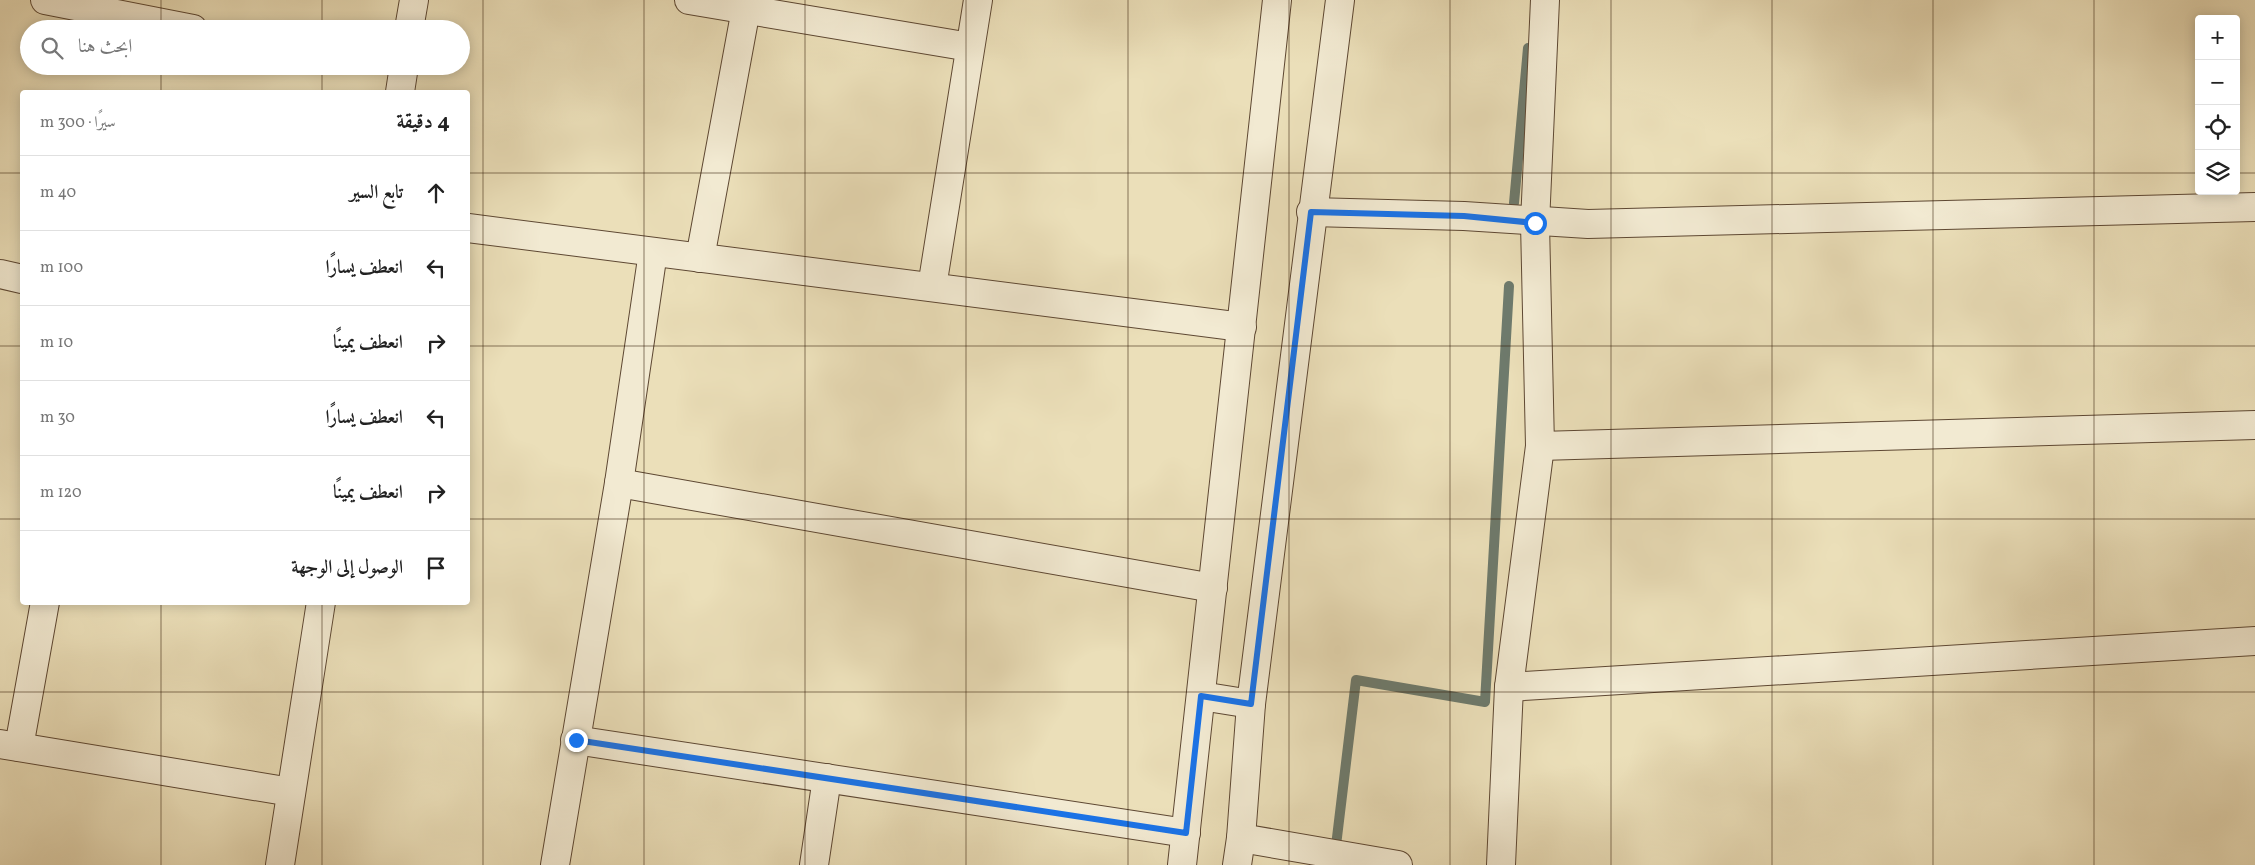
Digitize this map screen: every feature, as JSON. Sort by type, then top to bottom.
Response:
[{"type":"street","points":[[45,0],[136,9],[167,20]]},
{"type":"street","points":[[411,20],[414,0]]},
{"type":"street","points":[[689,0],[970,47]]},
{"type":"street","points":[[932,287],[978,0]]},
{"type":"street","points":[[1182,865],[1277,0]]},
{"type":"street","points":[[1237,865],[1241,838],[1251,704],[1311,212],[1340,0]]},
{"type":"street","points":[[1501,865],[1509,687],[1540,446],[1535,223],[1545,0]]},
{"type":"street","points":[[700,258],[746,9]]},
{"type":"street","points":[[1311,212],[1464,216],[1535,223],[1588,224],[2255,207]]},
{"type":"street","points":[[470,228],[1242,327]]},
{"type":"street","points":[[555,865],[619,483],[654,252]]},
{"type":"street","points":[[0,274],[20,279]]},
{"type":"street","points":[[1540,446],[2255,425]]},
{"type":"street","points":[[619,483],[1213,588]]},
{"type":"street","points":[[44,605],[10,746],[291,792]]},
{"type":"street","points":[[280,865],[321,605]]},
{"type":"street","points":[[1509,687],[2255,641]]},
{"type":"street","points":[[1201,696],[1251,704]]},
{"type":"street","points":[[576,740],[1186,833]]},
{"type":"street","points":[[814,865],[827,778]]},
{"type":"street","points":[[1241,838],[1398,865]]},
{"type":"waterway","points":[[1514,203],[1528,48]]},
{"type":"waterway","points":[[1335,854],[1356,680],[1485,702],[1509,286]]},
{"type":"route","points":[[576,740],[1186,833],[1201,696],[1251,704],[1311,212],[1464,216],[1535,223]]}]
